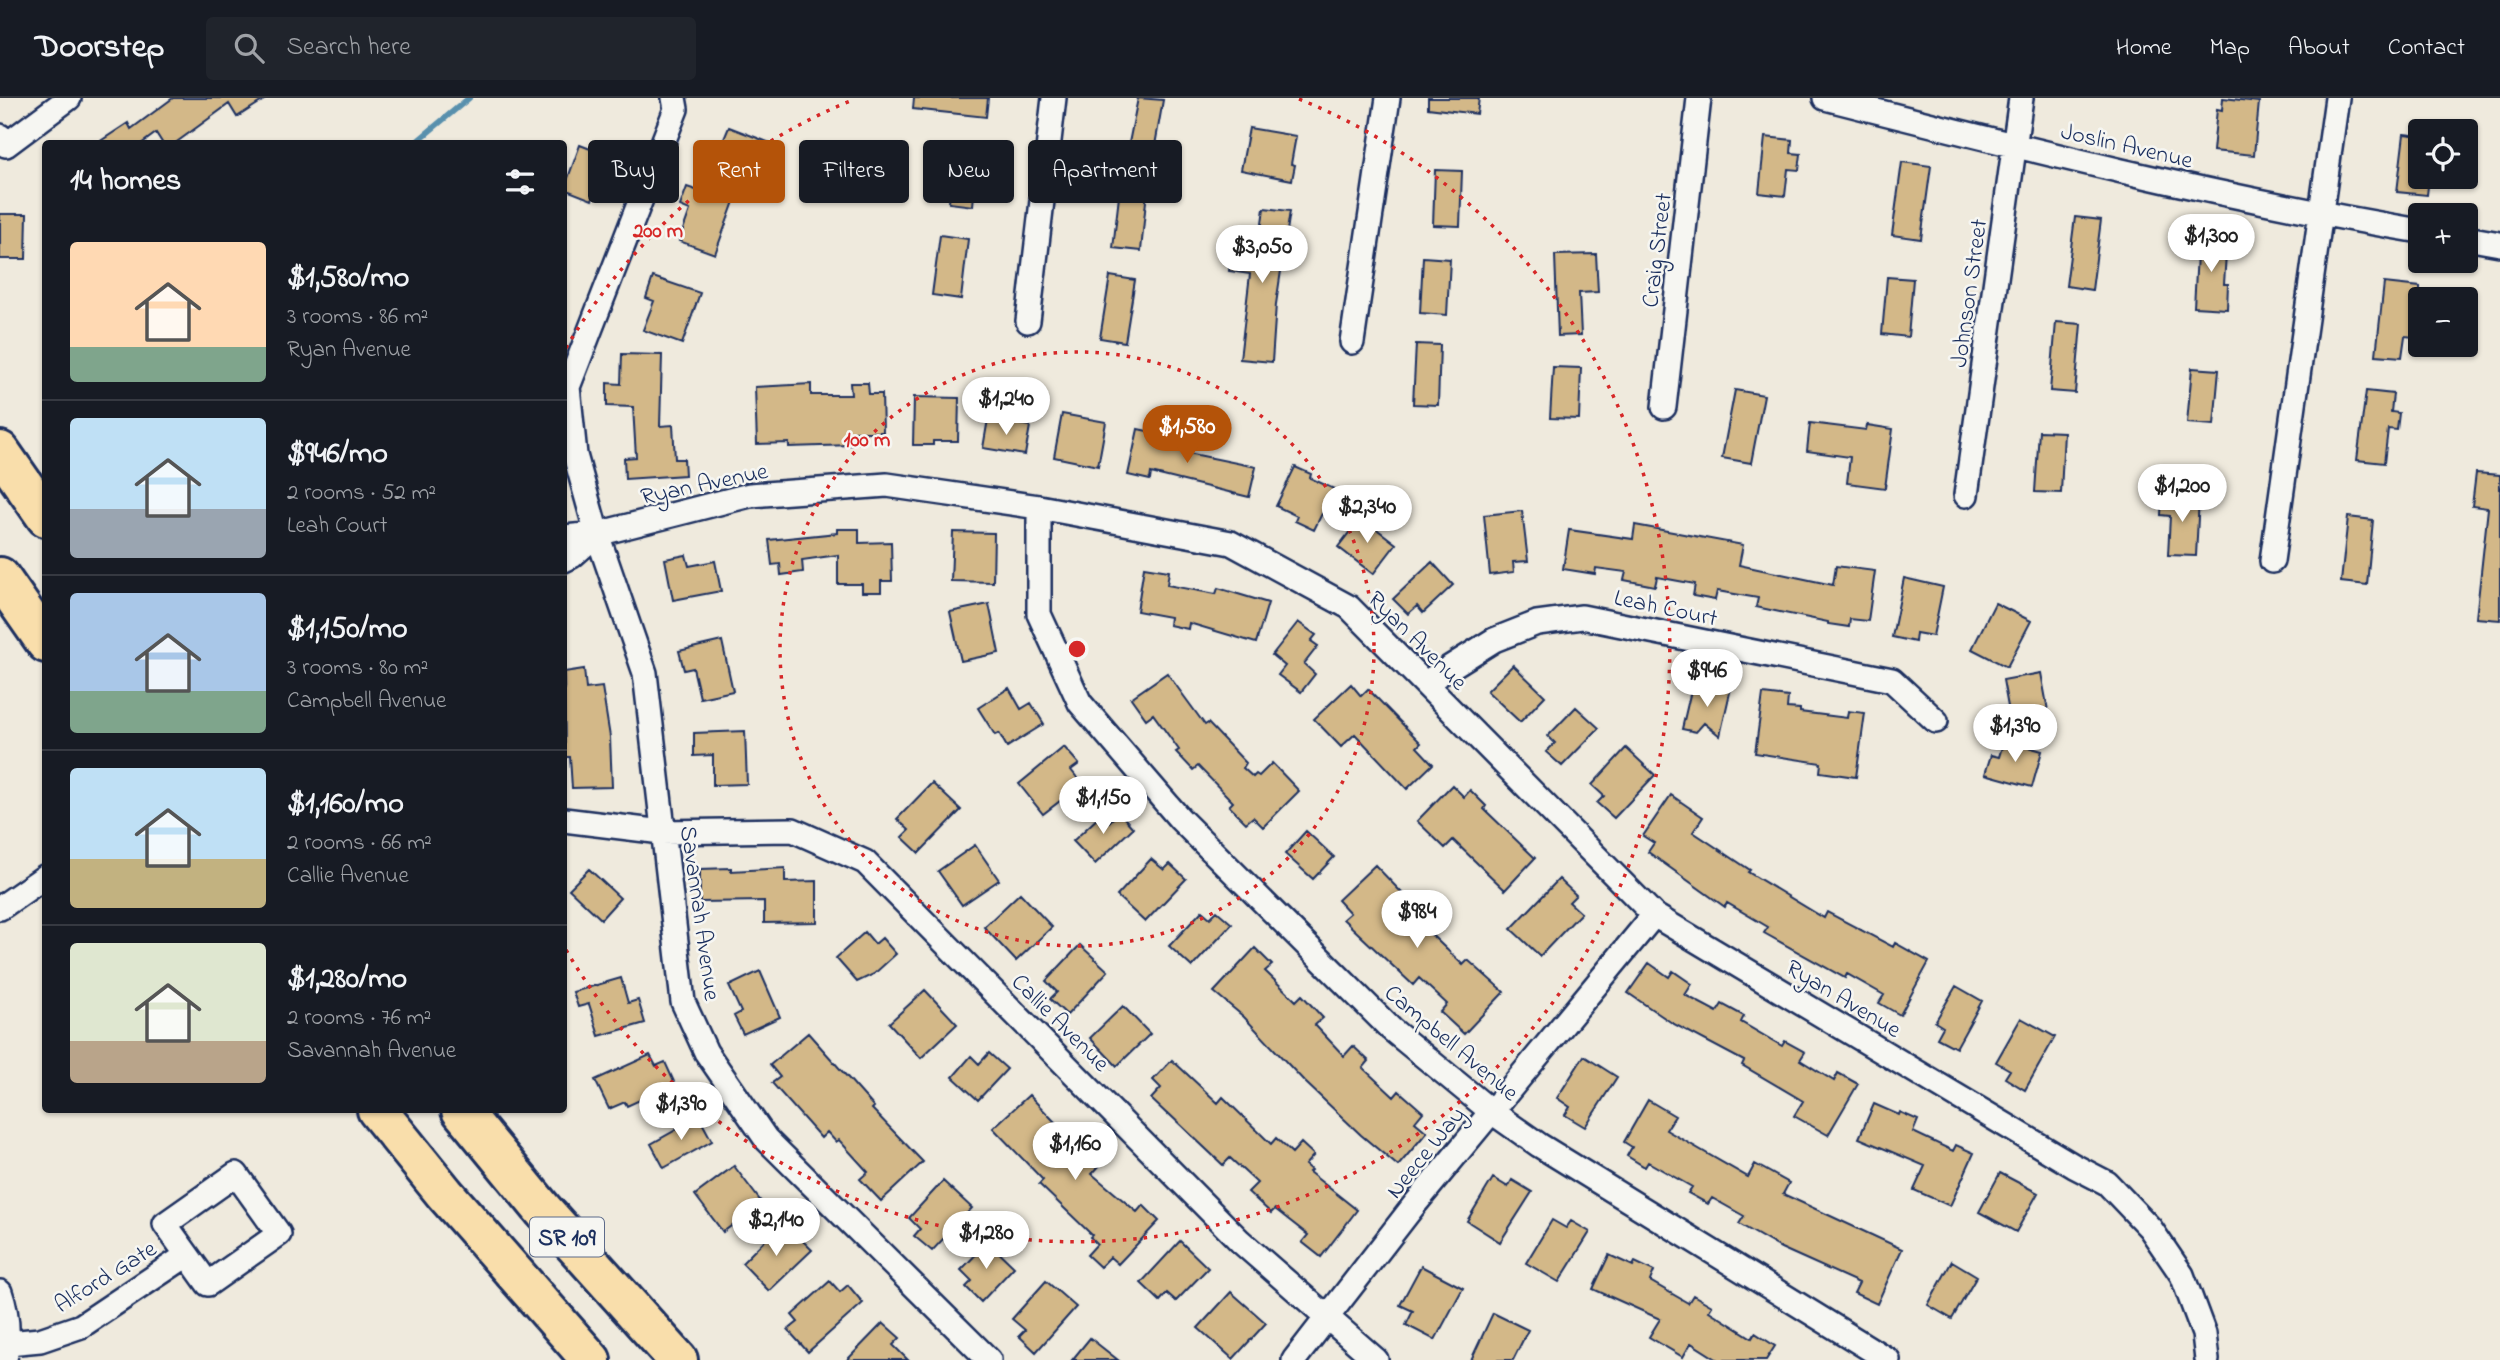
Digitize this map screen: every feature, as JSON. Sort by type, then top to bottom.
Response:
[{"type":"highway","points":[[0,451],[42,511]]},
{"type":"highway","points":[[0,577],[42,637]]},
{"type":"highway","name":"SR 109","points":[[379,1113],[453,1204],[591,1360]]},
{"type":"highway","name":"SR 109","points":[[463,1113],[543,1210],[678,1360]]},
{"type":"street","points":[[3,141],[69,98]]},
{"type":"street","name":"Savannah Avenue","points":[[674,98],[676,108],[568,387],[575,455],[597,534],[645,673],[683,1002],[706,1052],[766,1139],[989,1360]]},
{"type":"street","points":[[1028,321],[1054,98]]},
{"type":"street","points":[[1352,342],[1388,98]]},
{"type":"street","name":"Craig Street","points":[[1664,407],[1699,98]]},
{"type":"street","name":"Joslin Avenue","points":[[1825,98],[2015,146],[2321,215],[2408,229]]},
{"type":"street","name":"Johnson Street","points":[[1966,495],[2021,98]]},
{"type":"street","points":[[2272,561],[2337,98]]},
{"type":"street","points":[[2478,240],[2500,244]]},
{"type":"street","name":"Ryan Avenue","points":[[567,537],[597,534],[750,495],[887,485],[1039,507],[1231,543],[1349,607],[1654,915],[2074,1166],[2107,1183],[2150,1228],[2182,1275],[2204,1334],[2207,1360]]},
{"type":"street","name":"Campbell Avenue","points":[[1039,507],[1039,614],[1080,703],[1180,819],[1391,1029],[1492,1112],[1539,1145],[1888,1360]]},
{"type":"street","name":"Ryan Avenue","points":[[567,558],[597,534]]},
{"type":"street","name":"Leah Court","points":[[1424,683],[1494,640],[1537,623],[1582,617],[1892,680],[1936,721]]},
{"type":"street","name":"Callie Avenue","points":[[567,820],[662,832],[793,830],[865,862],[1240,1241],[1376,1360]]},
{"type":"street","points":[[0,908],[42,879]]},
{"type":"street","name":"Neece Way","points":[[1294,1360],[1326,1316],[1654,915]]},
{"type":"street","name":"Alford Gate","points":[[236,1174],[279,1234],[208,1284],[187,1255],[165,1224],[236,1174]]},
{"type":"street","name":"Alford Gate","points":[[7,1351],[81,1326],[187,1255]]},
{"type":"street","points":[[0,1292],[5,1307],[7,1351]]},
{"type":"building","points":[[173,98],[267,98],[237,117],[229,104],[180,140],[160,140],[156,133],[146,140],[102,140],[128,123],[131,129]]},
{"type":"building","points":[[914,98],[988,98],[986,117],[913,109]]},
{"type":"building","points":[[1138,98],[1163,100],[1156,140],[1130,140]]},
{"type":"building","points":[[1428,98],[1479,98],[1477,114],[1428,108]]},
{"type":"building","points":[[2223,98],[2259,102],[2254,155],[2213,151],[2217,109],[2222,110]]},
{"type":"building","points":[[729,127],[763,140],[724,140]]},
{"type":"building","points":[[1249,128],[1296,136],[1291,164],[1295,165],[1292,180],[1241,170]]},
{"type":"building","points":[[2404,134],[2408,134],[2408,189],[2428,189],[2427,195],[2397,192]]},
{"type":"building","points":[[1765,137],[1792,140],[1791,153],[1801,154],[1799,170],[1788,169],[1785,196],[1759,193]]},
{"type":"building","points":[[580,145],[588,148],[588,198],[567,190],[567,181]]},
{"type":"building","points":[[1902,162],[1931,166],[1921,239],[1892,235]]},
{"type":"building","points":[[1435,170],[1462,171],[1460,226],[1433,225]]},
{"type":"building","points":[[687,187],[693,189],[693,203],[733,203],[715,254],[679,241],[690,210],[680,206]]},
{"type":"building","points":[[949,203],[973,203],[973,206]]},
{"type":"building","points":[[1118,203],[1146,203],[1141,251],[1113,248]]},
{"type":"building","points":[[1264,208],[1290,211],[1276,304],[1272,362],[1240,359],[1250,274],[1229,271],[1232,249],[1258,253]]},
{"type":"building","points":[[0,214],[27,214],[26,259],[0,259]]},
{"type":"building","points":[[2075,217],[2101,220],[2092,290],[2066,286]]},
{"type":"building","points":[[940,235],[968,239],[961,299],[932,295]]},
{"type":"building","points":[[2198,237],[2227,239],[2224,284],[2228,284],[2227,309],[2194,307]]},
{"type":"building","points":[[1596,254],[1598,292],[1579,293],[1581,335],[1558,336],[1555,255]]},
{"type":"building","points":[[1423,257],[1450,259],[1447,315],[1420,313]]},
{"type":"building","points":[[1110,276],[1135,280],[1125,342],[1100,338]]},
{"type":"building","points":[[653,277],[700,293],[682,344],[643,330],[654,301],[646,298]]},
{"type":"building","points":[[1887,277],[1913,279],[1908,337],[1882,334]]},
{"type":"building","points":[[2384,283],[2420,287],[2408,287],[2408,336],[2405,336],[2402,357],[2376,355]]},
{"type":"building","points":[[2056,322],[2081,324],[2075,393],[2050,391]]},
{"type":"building","points":[[1416,344],[1440,345],[1438,405],[1413,404]]},
{"type":"building","points":[[622,354],[662,355],[660,426],[673,425],[675,459],[684,459],[685,475],[625,479],[624,458],[636,457],[633,407],[607,406],[607,383],[621,384]]},
{"type":"building","points":[[1553,367],[1581,368],[1579,419],[1550,418]]},
{"type":"building","points":[[2192,368],[2219,370],[2214,425],[2187,423]]},
{"type":"building","points":[[850,383],[868,383],[869,394],[882,394],[883,432],[852,432],[852,445],[789,447],[789,443],[757,444],[755,387],[811,384],[811,395],[851,395]]},
{"type":"building","points":[[1735,390],[1764,395],[1751,463],[1722,458]]},
{"type":"building","points":[[2366,391],[2393,394],[2391,412],[2399,413],[2397,430],[2388,429],[2384,463],[2357,460]]},
{"type":"building","points":[[914,397],[959,398],[958,441],[933,441],[933,445],[913,445]]},
{"type":"building","points":[[1062,414],[1106,422],[1098,466],[1054,457]]},
{"type":"building","points":[[988,419],[1030,426],[1025,455],[983,448]]},
{"type":"building","points":[[1810,423],[1866,430],[1867,425],[1893,429],[1885,488],[1847,483],[1850,457],[1807,451]]},
{"type":"building","points":[[1138,429],[1190,440],[1188,453],[1256,467],[1249,497],[1151,473],[1150,480],[1128,475]]},
{"type":"building","points":[[2039,431],[2064,432],[2061,493],[2035,492]]},
{"type":"building","points":[[1295,467],[1311,474],[1310,478],[1334,489],[1314,530],[1295,521],[1297,516],[1276,506]]},
{"type":"building","points":[[2476,473],[2500,475],[2500,620],[2476,618],[2488,508],[2472,506]]},
{"type":"building","points":[[2162,496],[2199,498],[2196,556],[2168,555],[2170,516],[2161,515]]},
{"type":"building","points":[[1522,511],[1528,561],[1513,562],[1514,572],[1490,575],[1484,515]]},
{"type":"building","points":[[1361,517],[1396,544],[1373,574],[1338,547]]},
{"type":"building","points":[[2348,517],[2373,520],[2367,585],[2341,582]]},
{"type":"building","points":[[1635,525],[1743,545],[1739,565],[1833,585],[1836,566],[1875,571],[1868,621],[1850,619],[1849,627],[1828,624],[1756,607],[1758,598],[1717,591],[1715,600],[1693,596],[1695,584],[1657,577],[1655,586],[1624,580],[1626,572],[1596,568],[1595,574],[1563,569],[1569,530],[1633,539]]},
{"type":"building","points":[[837,529],[859,529],[859,543],[891,542],[892,581],[881,581],[881,592],[862,592],[862,584],[838,584],[838,555],[802,560],[803,572],[781,575],[780,564],[772,565],[769,540],[837,533]]},
{"type":"building","points":[[953,532],[994,533],[993,582],[951,581]]},
{"type":"building","points":[[686,555],[689,566],[715,561],[721,591],[673,600],[665,559]]},
{"type":"building","points":[[1432,562],[1453,585],[1423,613],[1417,606],[1408,614],[1393,599]]},
{"type":"building","points":[[1144,567],[1169,571],[1167,585],[1216,594],[1218,588],[1268,603],[1256,643],[1189,623],[1188,629],[1169,625],[1170,617],[1137,611]]},
{"type":"building","points":[[1904,578],[1943,587],[1933,636],[1916,633],[1915,642],[1892,637]]},
{"type":"building","points":[[1995,603],[2031,621],[2007,667],[1972,649]]},
{"type":"building","points":[[989,604],[999,653],[961,661],[950,612]]},
{"type":"building","points":[[1298,622],[1316,635],[1311,641],[1318,646],[1304,664],[1315,674],[1301,692],[1278,675],[1285,666],[1272,655]]},
{"type":"building","points":[[722,641],[733,691],[700,698],[693,668],[684,670],[679,651]]},
{"type":"building","points":[[1513,665],[1545,696],[1520,722],[1487,691]]},
{"type":"building","points":[[584,669],[586,689],[602,687],[610,737],[612,787],[572,788],[570,757],[567,757],[567,672]]},
{"type":"building","points":[[1167,673],[1205,725],[1208,723],[1246,763],[1243,768],[1253,777],[1256,774],[1259,776],[1272,763],[1299,791],[1263,827],[1253,817],[1246,823],[1229,806],[1233,802],[1198,766],[1193,770],[1176,752],[1179,750],[1153,714],[1146,719],[1131,698]]},
{"type":"building","points":[[2041,673],[2049,716],[2011,723],[2003,680]]},
{"type":"building","points":[[1351,684],[1361,696],[1368,689],[1421,743],[1417,747],[1433,764],[1407,789],[1355,734],[1341,747],[1314,719]]},
{"type":"building","points":[[1714,684],[1731,688],[1720,736],[1704,723],[1696,732],[1682,729],[1692,686],[1713,691]]},
{"type":"building","points":[[1009,688],[1021,709],[1031,703],[1044,724],[1007,747],[999,733],[995,735],[978,708]]},
{"type":"building","points":[[1763,694],[1788,697],[1787,708],[1800,709],[1800,712],[1847,718],[1848,711],[1865,713],[1856,777],[1820,772],[1821,763],[1755,753]]},
{"type":"building","points":[[1576,707],[1599,728],[1562,766],[1546,752],[1555,743],[1548,736]]},
{"type":"building","points":[[745,731],[747,784],[713,785],[713,755],[694,756],[694,733]]},
{"type":"building","points":[[2004,740],[2042,751],[2032,787],[1985,774],[1991,755],[1999,757]]},
{"type":"building","points":[[1064,747],[1079,764],[1071,770],[1082,784],[1043,814],[1019,784]]},
{"type":"building","points":[[1626,748],[1655,775],[1614,818],[1597,803],[1604,796],[1592,785]]},
{"type":"building","points":[[932,783],[961,810],[919,853],[902,837],[909,830],[897,819]]},
{"type":"building","points":[[1452,785],[1464,797],[1470,790],[1486,806],[1484,809],[1535,858],[1505,890],[1453,840],[1445,848],[1417,821]]},
{"type":"building","points":[[1671,795],[1703,817],[1693,832],[1750,870],[1748,872],[1824,918],[1827,912],[1893,947],[1895,943],[1929,962],[1900,1015],[1879,1003],[1884,995],[1847,974],[1845,978],[1764,933],[1768,927],[1727,903],[1725,907],[1648,852],[1654,843],[1643,836]]},
{"type":"building","points":[[1119,812],[1133,828],[1095,864],[1073,841],[1102,814],[1109,822]]},
{"type":"building","points":[[1306,831],[1334,857],[1313,879],[1285,854]]},
{"type":"building","points":[[975,845],[999,880],[962,905],[938,871]]},
{"type":"building","points":[[1151,859],[1164,870],[1170,864],[1186,879],[1145,922],[1117,896]]},
{"type":"building","points":[[1375,865],[1402,893],[1395,900],[1463,965],[1468,960],[1504,992],[1464,1034],[1440,1012],[1447,1004],[1419,978],[1413,985],[1343,919],[1350,913],[1338,900]]},
{"type":"building","points":[[731,868],[731,871],[785,868],[785,882],[817,881],[817,922],[764,923],[764,901],[700,902],[700,869]]},
{"type":"building","points":[[589,869],[620,898],[601,919],[569,889]]},
{"type":"building","points":[[1559,879],[1576,895],[1569,902],[1581,913],[1540,956],[1511,929]]},
{"type":"building","points":[[1020,893],[1052,927],[1016,961],[984,927]]},
{"type":"building","points":[[1202,911],[1210,918],[1217,911],[1232,924],[1192,967],[1169,946]]},
{"type":"building","points":[[865,932],[875,944],[882,938],[896,954],[874,974],[857,982],[836,958]]},
{"type":"building","points":[[1080,945],[1108,971],[1067,1015],[1050,999],[1057,992],[1046,981]]},
{"type":"building","points":[[1255,948],[1272,965],[1265,971],[1296,1001],[1302,995],[1323,1018],[1315,1025],[1344,1056],[1353,1046],[1369,1061],[1363,1068],[1394,1097],[1399,1091],[1423,1112],[1415,1122],[1427,1132],[1398,1166],[1361,1135],[1305,1082],[1244,1017],[1214,992]]},
{"type":"building","points":[[1649,963],[1669,977],[1673,971],[1692,984],[1685,995],[1717,1012],[1722,1004],[1744,1016],[1741,1022],[1782,1046],[1785,1041],[1805,1052],[1800,1060],[1834,1081],[1838,1073],[1858,1084],[1828,1135],[1794,1116],[1803,1101],[1742,1065],[1744,1061],[1672,1023],[1628,993]]},
{"type":"building","points":[[760,971],[780,1017],[743,1034],[734,1016],[741,1012],[729,986]]},
{"type":"building","points":[[621,978],[628,1003],[638,1000],[645,1023],[599,1036],[589,1004],[578,1007],[573,992]]},
{"type":"building","points":[[1956,986],[1982,1001],[1956,1048],[1937,1038],[1943,1027],[1935,1022]]},
{"type":"building","points":[[925,990],[957,1024],[921,1058],[889,1023]]},
{"type":"building","points":[[1123,1006],[1150,1034],[1117,1066],[1090,1038]]},
{"type":"building","points":[[2021,1018],[2055,1037],[2025,1090],[2005,1078],[2010,1070],[1996,1062]]},
{"type":"building","points":[[808,1033],[874,1107],[872,1109],[923,1162],[881,1201],[860,1179],[868,1172],[839,1140],[836,1142],[827,1132],[821,1138],[772,1083],[780,1077],[770,1065]]},
{"type":"building","points":[[989,1053],[1007,1069],[978,1100],[953,1077],[971,1056],[979,1064]]},
{"type":"building","points":[[650,1055],[656,1066],[665,1062],[675,1084],[627,1106],[625,1102],[609,1109],[595,1080]]},
{"type":"building","points":[[1584,1056],[1617,1077],[1585,1127],[1565,1115],[1570,1107],[1557,1098]]},
{"type":"building","points":[[1172,1060],[1218,1103],[1223,1097],[1271,1144],[1276,1138],[1292,1153],[1301,1143],[1314,1155],[1305,1165],[1311,1170],[1309,1172],[1357,1210],[1321,1257],[1302,1242],[1308,1235],[1275,1209],[1271,1213],[1248,1192],[1257,1183],[1230,1158],[1223,1165],[1151,1099],[1161,1088],[1153,1080]]},
{"type":"building","points":[[1029,1095],[1076,1144],[1101,1164],[1092,1174],[1137,1212],[1143,1205],[1159,1221],[1118,1264],[1110,1257],[1100,1267],[1087,1255],[1097,1244],[1090,1237],[1092,1235],[1039,1184],[1043,1180],[993,1128]]},
{"type":"building","points":[[1648,1100],[1675,1116],[1666,1130],[1748,1177],[1755,1164],[1789,1183],[1783,1194],[1902,1249],[1877,1304],[1854,1293],[1859,1283],[1781,1248],[1739,1224],[1744,1216],[1712,1198],[1708,1204],[1688,1193],[1692,1187],[1648,1162],[1645,1167],[1627,1156],[1632,1147],[1624,1142]]},
{"type":"building","points":[[1874,1104],[1918,1120],[1913,1132],[1953,1151],[1956,1145],[1974,1153],[1950,1206],[1914,1190],[1925,1166],[1859,1138]]},
{"type":"building","points":[[699,1117],[712,1141],[664,1168],[651,1144]]},
{"type":"building","points":[[734,1166],[762,1203],[723,1232],[695,1195]]},
{"type":"building","points":[[2000,1173],[2038,1193],[2016,1232],[1979,1212]]},
{"type":"building","points":[[1493,1178],[1508,1187],[1512,1180],[1532,1192],[1500,1242],[1467,1221]]},
{"type":"building","points":[[943,1181],[972,1208],[932,1251],[914,1236],[920,1229],[909,1218]]},
{"type":"building","points":[[1552,1220],[1566,1228],[1571,1221],[1590,1232],[1559,1282],[1526,1263]]},
{"type":"building","points":[[778,1227],[789,1240],[796,1234],[812,1250],[769,1291],[742,1263]]},
{"type":"building","points":[[1180,1241],[1208,1268],[1176,1301],[1167,1293],[1160,1301],[1141,1283]]},
{"type":"building","points":[[988,1242],[1014,1267],[981,1302],[966,1287],[972,1281],[961,1270]]},
{"type":"building","points":[[1609,1255],[1633,1266],[1635,1262],[1654,1271],[1650,1281],[1688,1303],[1693,1295],[1712,1306],[1709,1311],[1752,1338],[1755,1333],[1775,1346],[1766,1360],[1718,1360],[1691,1343],[1683,1357],[1649,1337],[1660,1319],[1593,1289]]},
{"type":"building","points":[[1952,1261],[1977,1276],[1952,1319],[1928,1305]]},
{"type":"building","points":[[1421,1266],[1463,1288],[1435,1340],[1406,1325],[1413,1311],[1400,1305]]},
{"type":"building","points":[[830,1281],[840,1292],[848,1285],[863,1303],[808,1352],[788,1330],[798,1322],[792,1315]]},
{"type":"building","points":[[1046,1281],[1076,1307],[1036,1352],[1019,1336],[1025,1330],[1012,1319]]},
{"type":"building","points":[[1231,1292],[1266,1323],[1233,1359],[1198,1328]]},
{"type":"building","points":[[1493,1313],[1528,1330],[1513,1360],[1471,1360]]},
{"type":"building","points":[[883,1323],[900,1338],[893,1345],[908,1360],[847,1360]]},
{"type":"building","points":[[1090,1338],[1118,1360],[1072,1360]]},
{"type":"waterway","points":[[419,140],[469,98]]}]
